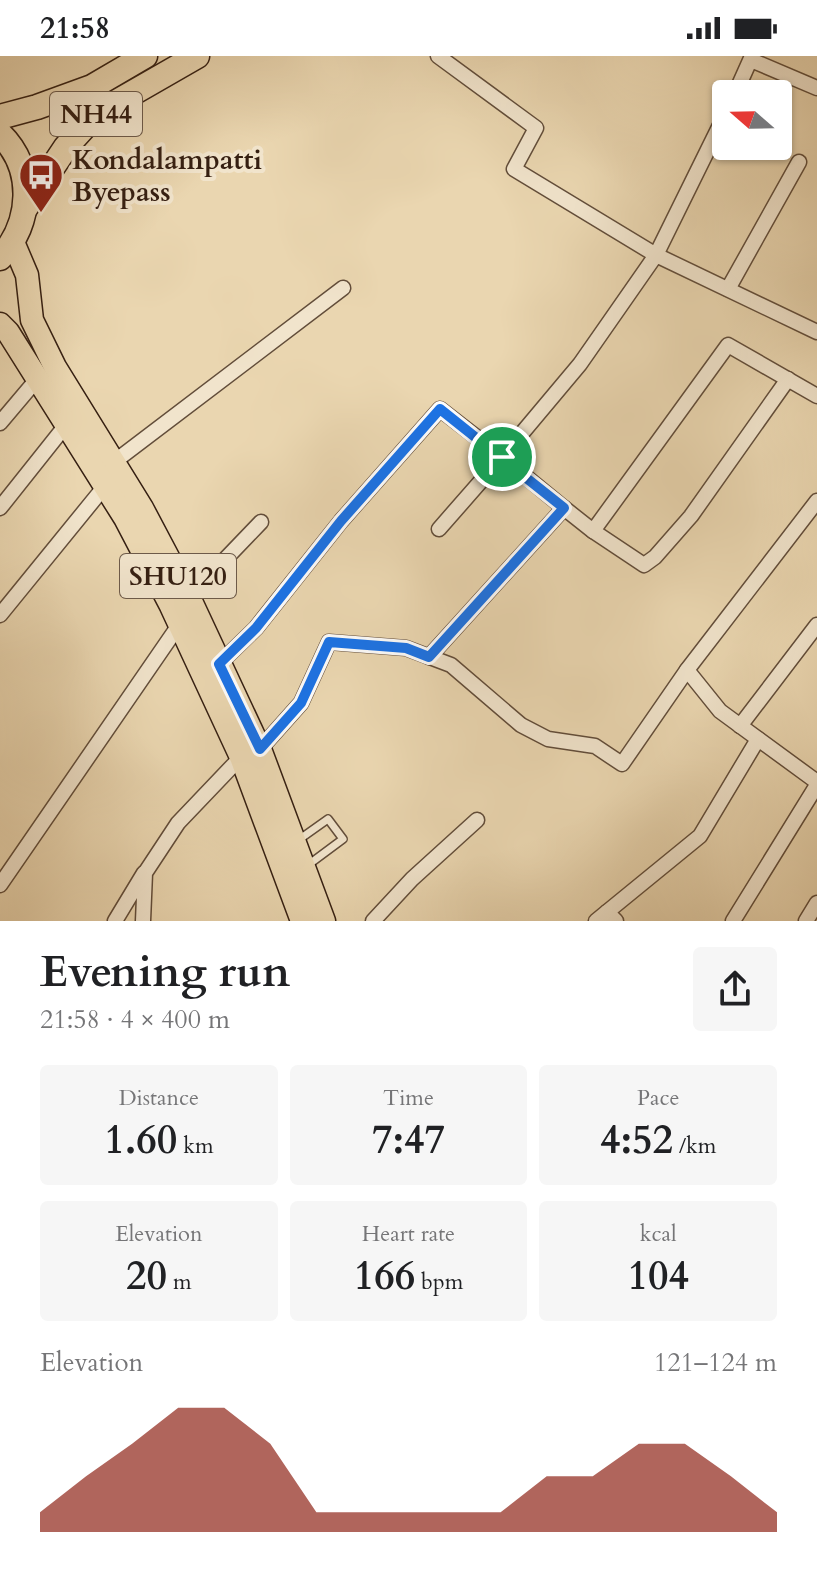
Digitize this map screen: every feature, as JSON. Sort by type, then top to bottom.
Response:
[{"type":"highway","name":"NH44","points":[[0,117],[92,87],[145,56]]},
{"type":"highway","name":"NH44","points":[[26,207],[66,147],[96,114],[197,56]]},
{"type":"highway","name":"NH44","points":[[0,134],[17,157],[25,181],[26,207],[22,225],[7,250]]},
{"type":"main road","name":"SHU120","points":[[7,250],[27,275],[32,320],[55,367],[142,508],[189,597],[219,664],[251,753],[302,921]]},
{"type":"main road","name":"SHU120","points":[[0,324],[38,378],[125,518],[179,625],[251,753],[295,843],[324,921]]},
{"type":"street","points":[[438,56],[536,128],[514,169],[656,255],[817,332]]},
{"type":"street","points":[[741,80],[751,58],[817,88]]},
{"type":"street","points":[[439,529],[580,364],[656,255],[712,141]]},
{"type":"street","points":[[728,289],[799,162]]},
{"type":"street","points":[[114,462],[343,288]]},
{"type":"street","points":[[593,531],[728,345],[817,396]]},
{"type":"street","points":[[0,423],[38,378]]},
{"type":"street","points":[[219,664],[256,628],[341,521],[440,409],[593,531],[644,565],[691,516],[788,379]]},
{"type":"street","points":[[0,508],[66,425]]},
{"type":"street","points":[[0,615],[105,486]]},
{"type":"street","points":[[115,921],[178,823],[301,703],[329,642],[406,648],[451,665],[521,725],[548,739],[595,746],[622,764],[687,670],[817,501]]},
{"type":"street","points":[[429,657],[564,508]]},
{"type":"street","points":[[189,597],[261,522]]},
{"type":"street","points":[[0,885],[179,625]]},
{"type":"street","points":[[740,726],[817,625]]},
{"type":"street","points":[[687,670],[720,711],[817,784],[733,921]]},
{"type":"street","points":[[606,918],[700,836],[758,739]]},
{"type":"street","points":[[373,921],[412,879],[477,820]]},
{"type":"street","points":[[143,921],[145,873]]},
{"type":"street","points":[[806,921],[817,903]]},
{"type":"lane","points":[[295,843],[328,819],[343,839],[305,867]]},
{"type":"place","name":"Kondalampatti Byepass","points":[[41,214]]},
{"type":"route","points":[[440,409],[502,457],[564,508],[429,657],[406,648],[329,642],[301,703],[260,749],[219,664],[256,628],[341,521],[440,409]]}]
